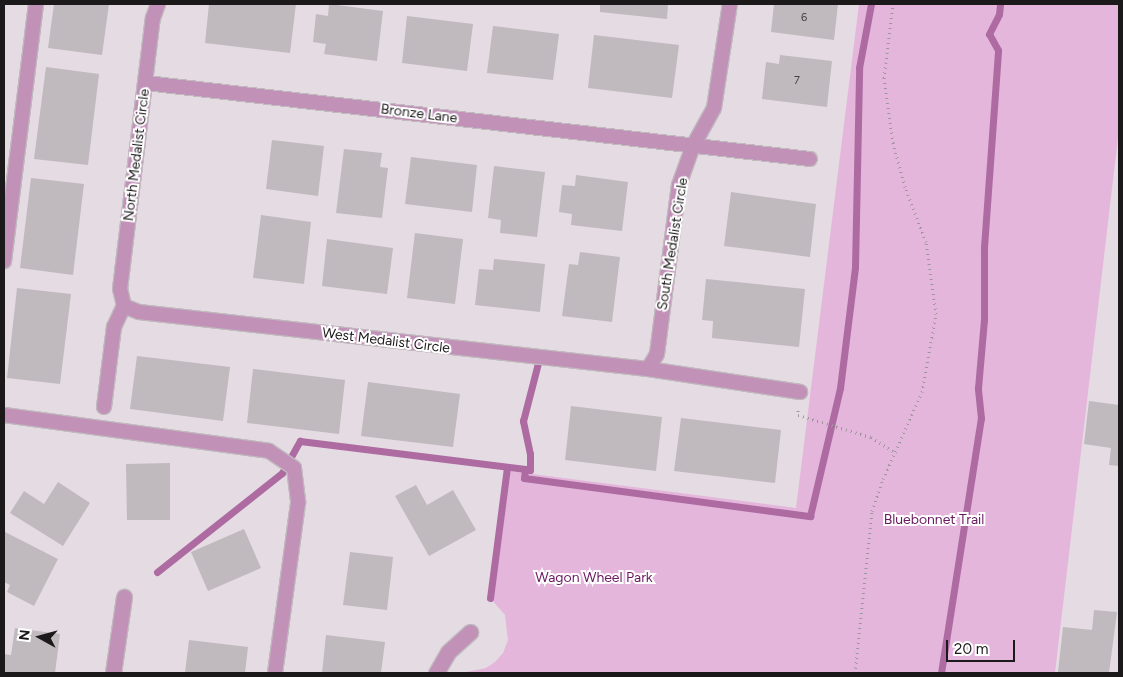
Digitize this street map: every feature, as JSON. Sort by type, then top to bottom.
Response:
[{"type":"street","points":[[113,673],[124,597]]},
{"type":"street","points":[[436,673],[448,652],[470,632]]},
{"type":"lane","points":[[4,261],[36,4]]},
{"type":"lane","name":"North Medalist Circle","points":[[124,306],[120,289],[153,18],[158,4]]},
{"type":"lane","name":"South Medalist Circle","points":[[648,369],[658,354],[679,185],[693,146],[714,108],[730,4]]},
{"type":"lane","name":"Bronze Lane","points":[[146,83],[810,159]]},
{"type":"lane","points":[[104,408],[114,327],[124,306]]},
{"type":"lane","name":"West Medalist Circle","points":[[124,306],[139,312],[648,369],[800,392]]},
{"type":"lane","points":[[4,415],[269,451],[294,468],[298,503],[275,673]]},
{"type":"path","points":[[855,673],[872,511],[922,392],[936,314],[926,242],[905,187],[893,143],[884,78],[893,4]]},
{"type":"path","points":[[800,392],[798,415],[871,437],[896,453]]},
{"type":"green space","name":"Bluebonnet Trail","points":[[859,4],[1119,4],[1119,129],[1055,673],[461,673],[486,668],[495,662],[503,653],[508,640],[505,615],[492,600],[509,471],[796,508]]},
{"type":"building","points":[[54,4],[109,4],[102,55],[48,48]]},
{"type":"building","points":[[209,4],[296,4],[290,53],[205,43]]},
{"type":"building","points":[[329,4],[383,11],[377,61],[324,54],[326,44],[313,42],[316,14],[328,16]]},
{"type":"building","points":[[600,4],[668,4],[667,19],[600,12]]},
{"type":"building","points":[[774,4],[838,4],[834,40],[771,32]]},
{"type":"building","points":[[407,16],[473,24],[467,71],[402,63]]},
{"type":"building","points":[[493,26],[559,34],[553,80],[487,73]]},
{"type":"building","points":[[594,35],[679,45],[672,98],[588,88]]},
{"type":"building","points":[[780,55],[832,61],[827,107],[762,99],[766,62],[779,64]]},
{"type":"building","points":[[46,67],[99,74],[88,165],[34,159]]},
{"type":"building","points":[[272,140],[324,146],[318,196],[266,189]]},
{"type":"building","points":[[344,149],[382,153],[380,167],[388,168],[382,218],[336,213]]},
{"type":"building","points":[[411,157],[477,165],[472,212],[405,204]]},
{"type":"building","points":[[494,166],[545,172],[537,237],[500,233],[501,220],[488,218]]},
{"type":"building","points":[[576,175],[628,182],[622,231],[571,225],[572,214],[559,212],[562,185],[575,186]]},
{"type":"building","points":[[31,178],[84,184],[73,275],[20,268]]},
{"type":"building","points":[[731,192],[816,204],[810,257],[724,246]]},
{"type":"building","points":[[261,215],[311,222],[304,284],[253,278]]},
{"type":"building","points":[[415,233],[463,239],[455,304],[407,298]]},
{"type":"building","points":[[327,239],[393,248],[387,294],[322,286]]},
{"type":"building","points":[[580,252],[620,257],[612,322],[562,316],[569,264],[578,265]]},
{"type":"building","points":[[494,259],[545,264],[540,312],[475,305],[479,269],[493,270]]},
{"type":"building","points":[[706,279],[805,289],[799,347],[712,338],[713,321],[702,320]]},
{"type":"building","points":[[17,288],[71,294],[60,384],[7,378]]},
{"type":"building","points":[[137,356],[230,367],[223,421],[130,409]]},
{"type":"building","points":[[253,369],[345,380],[339,434],[247,423]]},
{"type":"building","points":[[368,382],[460,394],[453,447],[361,436]]},
{"type":"building","points":[[1089,401],[1119,405],[1119,466],[1109,465],[1111,448],[1084,444]]},
{"type":"building","points":[[571,406],[662,417],[656,471],[565,460]]},
{"type":"building","points":[[681,418],[781,430],[775,483],[674,471]]},
{"type":"building","points":[[170,463],[170,520],[127,520],[126,464]]},
{"type":"building","points":[[58,482],[90,503],[63,546],[10,513],[24,491],[44,504]]},
{"type":"building","points":[[416,485],[427,505],[453,490],[476,530],[429,556],[395,496]]},
{"type":"building","points":[[244,529],[261,568],[208,591],[191,552]]},
{"type":"building","points":[[5,532],[58,559],[34,606],[7,592],[10,585],[4,582]]},
{"type":"building","points":[[350,552],[393,557],[387,610],[343,605]]},
{"type":"building","points":[[1094,610],[1117,612],[1109,673],[1058,672],[1063,627],[1092,630]]},
{"type":"building","points":[[15,628],[60,634],[55,673],[4,673],[4,654],[11,655]]},
{"type":"building","points":[[326,635],[385,642],[381,673],[322,673]]},
{"type":"building","points":[[189,640],[248,647],[245,673],[185,673]]},
{"type":"waterway","points":[[157,572],[282,473],[300,441],[525,469],[524,478],[810,516],[840,388],[855,267],[859,68],[871,4]]},
{"type":"waterway","points":[[941,673],[981,418],[978,388],[984,319],[984,247],[998,50],[989,34],[999,14],[1000,4]]},
{"type":"waterway","points":[[525,469],[530,470],[530,454],[523,421],[539,359]]},
{"type":"waterway","points":[[490,598],[507,467]]},
{"type":"park label","name":"Wagon Wheel Park","points":[[594,578]]}]
